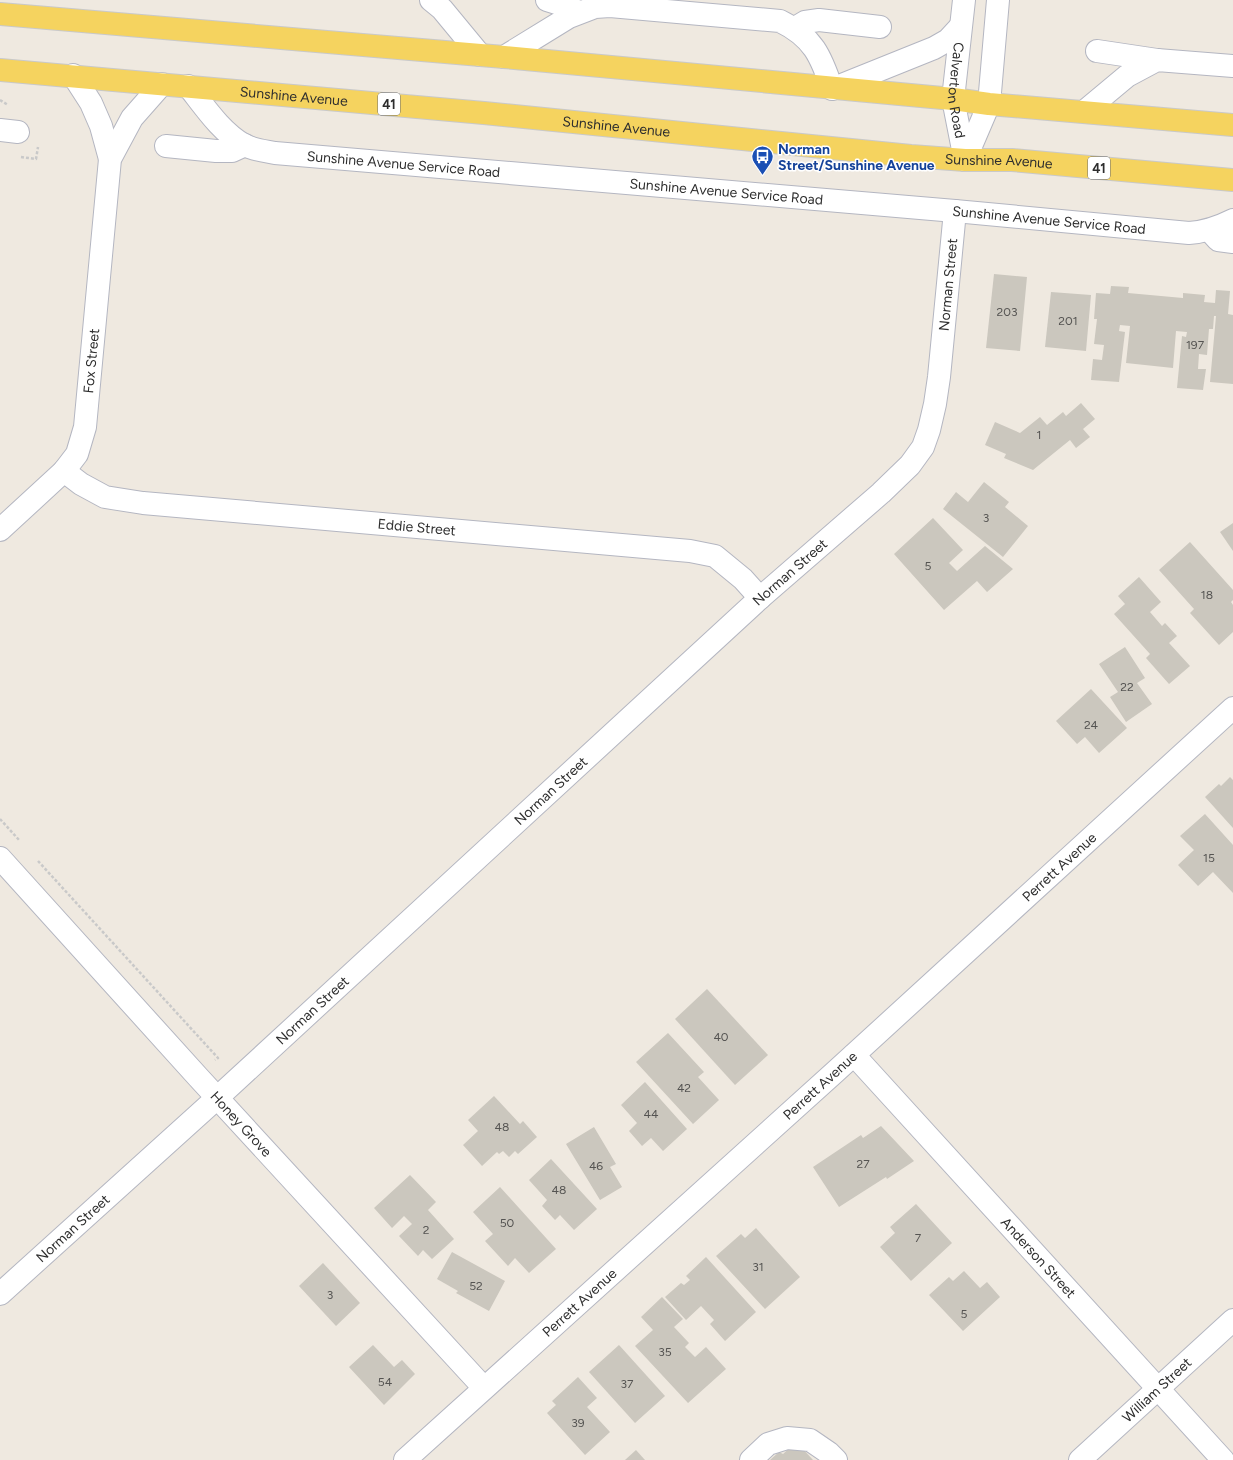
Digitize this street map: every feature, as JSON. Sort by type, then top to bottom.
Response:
[{"type":"main road","points":[[0,14],[504,57],[832,89],[953,99],[989,104],[1233,125]]},
{"type":"main road","name":"Sunshine Avenue","points":[[0,70],[73,75],[484,112],[911,156],[966,160],[1012,160],[1233,180]]},
{"type":"street","points":[[547,0],[579,12]]},
{"type":"street","name":"Calverton Road","points":[[964,0],[953,99],[966,160]]},
{"type":"street","name":"Calverton Road","points":[[966,160],[989,104],[998,0]]},
{"type":"street","points":[[435,1],[480,55]]},
{"type":"street","points":[[504,57],[579,12],[595,7],[610,6],[780,21],[795,28],[813,46],[822,60],[832,89],[934,48],[948,40],[960,27]]},
{"type":"street","points":[[795,28],[805,22],[819,20],[880,27]]},
{"type":"street","points":[[1096,51],[1157,60],[1233,66]]},
{"type":"street","points":[[1085,112],[1127,76],[1157,60]]},
{"type":"street","name":"Fox Street","points":[[0,529],[64,471],[77,454],[85,427],[110,159],[91,103],[73,75]]},
{"type":"street","name":"Fox Street","points":[[110,159],[132,118],[162,84]]},
{"type":"street","name":"Sunshine Avenue Service Road","points":[[188,86],[208,112],[228,132],[245,145],[258,150],[275,153],[955,211],[1189,233],[1209,230],[1233,220]]},
{"type":"street","points":[[166,146],[216,151],[232,150],[245,145]]},
{"type":"street","name":"Norman Street","points":[[0,1294],[217,1098],[760,598],[881,494],[910,465],[923,447],[929,430],[935,404],[955,211]]},
{"type":"street","points":[[1209,230],[1218,240],[1233,242]]},
{"type":"street","name":"Eddie Street","points":[[64,471],[81,484],[105,497],[143,503],[690,551],[715,556],[743,579],[760,598]]},
{"type":"street","name":"Perrett Avenue","points":[[405,1460],[854,1055],[1233,708]]},
{"type":"street","name":"Honey Grove","points":[[0,858],[217,1098],[484,1388]]},
{"type":"street","name":"Anderson Street","points":[[854,1055],[1223,1460]]},
{"type":"street","name":"William Street","points":[[1080,1460],[1233,1320]]},
{"type":"street","points":[[751,1460],[768,1444],[787,1438],[810,1440],[829,1453],[836,1460]]},
{"type":"building","points":[[994,274],[1027,277],[1020,351],[986,348]]},
{"type":"building","points":[[1111,286],[1129,287],[1128,293],[1183,298],[1183,293],[1205,295],[1204,302],[1215,303],[1216,290],[1230,291],[1228,314],[1233,315],[1233,384],[1210,382],[1216,316],[1214,316],[1213,329],[1209,329],[1207,355],[1199,354],[1198,369],[1206,369],[1203,390],[1177,388],[1182,336],[1186,337],[1187,332],[1176,331],[1173,368],[1126,363],[1130,326],[1120,325],[1119,331],[1125,332],[1119,382],[1091,380],[1093,359],[1102,360],[1104,345],[1094,344],[1097,319],[1094,319],[1096,293],[1110,294]]},
{"type":"building","points":[[1051,292],[1091,295],[1086,351],[1045,347]]},
{"type":"building","points":[[1081,403],[1095,419],[1083,429],[1090,437],[1076,448],[1070,440],[1033,470],[1004,458],[1006,454],[985,445],[995,422],[1020,433],[1040,417],[1047,425],[1063,412],[1066,416]]},
{"type":"building","points":[[984,482],[1009,502],[1005,507],[1028,526],[1003,557],[943,509],[956,492],[968,502]]},
{"type":"building","points":[[933,518],[963,550],[949,563],[957,571],[985,546],[1013,569],[987,592],[977,581],[944,610],[894,554]]},
{"type":"building","points":[[1233,523],[1233,551],[1220,532]]},
{"type":"building","points":[[1190,542],[1233,590],[1233,600],[1231,602],[1233,605],[1233,632],[1219,645],[1190,613],[1194,609],[1159,570]]},
{"type":"building","points":[[1139,577],[1161,602],[1150,612],[1162,626],[1165,623],[1177,636],[1169,643],[1190,666],[1169,684],[1146,658],[1150,654],[1114,614],[1125,604],[1118,596]]},
{"type":"building","points":[[1125,647],[1145,678],[1137,683],[1152,704],[1126,722],[1110,697],[1118,692],[1099,664]]},
{"type":"building","points":[[1091,689],[1127,728],[1099,753],[1085,737],[1077,744],[1056,721]]},
{"type":"building","points":[[1230,777],[1233,780],[1233,828],[1205,797],[1219,784],[1221,786]]},
{"type":"building","points":[[1205,814],[1233,845],[1233,893],[1213,872],[1198,886],[1178,865],[1194,850],[1180,836]]},
{"type":"building","points":[[707,989],[768,1055],[735,1085],[675,1019]]},
{"type":"building","points":[[668,1033],[704,1072],[698,1077],[719,1100],[693,1124],[636,1062]]},
{"type":"building","points":[[645,1082],[687,1129],[663,1151],[651,1138],[642,1146],[629,1131],[637,1123],[621,1105]]},
{"type":"building","points":[[494,1096],[520,1124],[523,1121],[537,1137],[518,1154],[515,1151],[509,1157],[503,1151],[499,1154],[497,1152],[482,1166],[463,1145],[478,1131],[468,1120]]},
{"type":"building","points":[[881,1126],[914,1161],[887,1179],[886,1177],[839,1207],[813,1167],[861,1135],[863,1138]]},
{"type":"building","points":[[594,1127],[616,1164],[610,1167],[622,1187],[600,1200],[566,1144]]},
{"type":"building","points":[[551,1159],[597,1209],[574,1230],[560,1215],[555,1220],[542,1206],[547,1200],[529,1180]]},
{"type":"building","points":[[410,1175],[436,1202],[428,1210],[454,1239],[432,1259],[423,1250],[418,1256],[399,1236],[412,1224],[404,1216],[392,1228],[374,1208]]},
{"type":"building","points":[[500,1187],[556,1249],[529,1273],[515,1258],[508,1266],[485,1241],[493,1234],[473,1212]]},
{"type":"building","points":[[916,1204],[952,1243],[911,1281],[880,1247],[895,1233],[890,1227]]},
{"type":"building","points":[[756,1228],[800,1277],[765,1309],[716,1256],[741,1234],[745,1238]]},
{"type":"building","points":[[452,1252],[505,1281],[489,1311],[456,1293],[458,1291],[437,1279]]},
{"type":"building","points":[[706,1257],[756,1312],[725,1341],[710,1324],[714,1320],[701,1306],[686,1320],[665,1297],[681,1283],[684,1285],[690,1280],[686,1276]]},
{"type":"building","points":[[323,1263],[360,1303],[336,1326],[299,1286]]},
{"type":"building","points":[[964,1271],[980,1288],[987,1282],[1000,1297],[963,1331],[929,1295],[949,1277],[953,1281]]},
{"type":"building","points":[[662,1297],[683,1319],[674,1327],[689,1343],[685,1347],[695,1357],[706,1347],[726,1369],[688,1403],[635,1346],[653,1330],[641,1317]]},
{"type":"building","points":[[373,1345],[394,1367],[402,1360],[415,1374],[384,1405],[349,1367]]},
{"type":"building","points":[[619,1345],[665,1396],[635,1423],[589,1372]]},
{"type":"building","points":[[578,1377],[597,1398],[587,1407],[610,1432],[585,1455],[547,1413],[556,1405],[552,1401]]},
{"type":"building","points":[[793,1445],[801,1447],[813,1460],[770,1460],[779,1452],[783,1454]]},
{"type":"building","points":[[636,1450],[645,1460],[625,1460]]},
{"type":"place","name":"Norman Street/Sunshine Avenue","points":[[762,176]]}]
